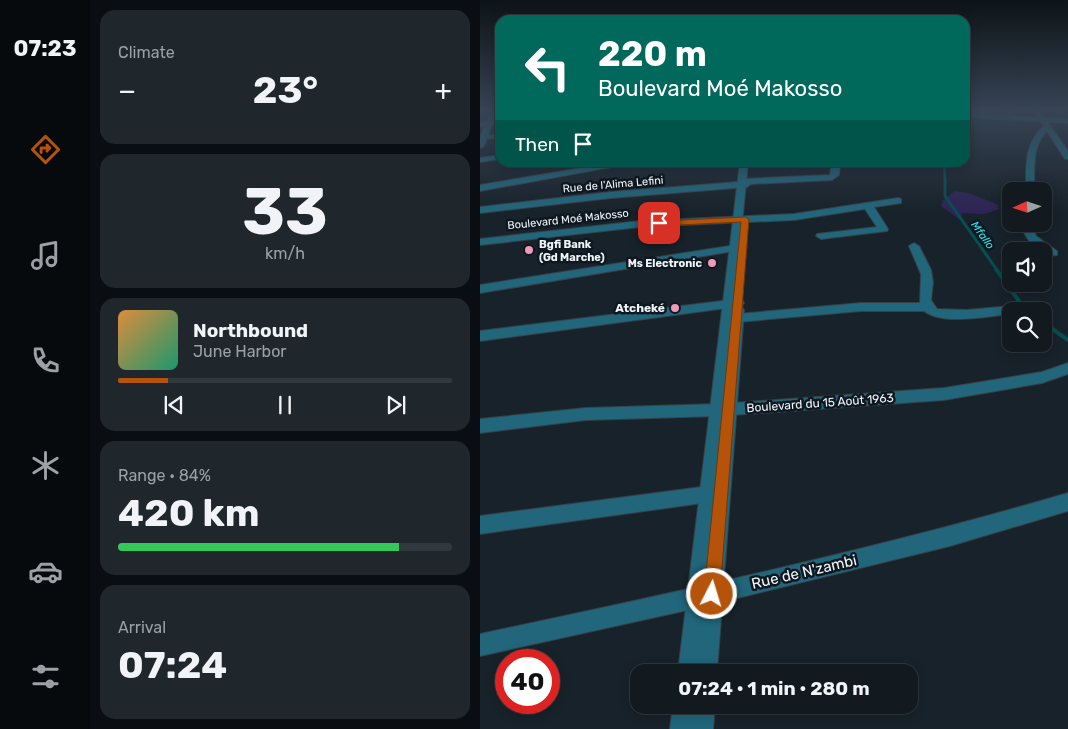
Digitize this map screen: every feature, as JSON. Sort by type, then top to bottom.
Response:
[{"type":"street","points":[[1030,182],[1033,144]]},
{"type":"street","points":[[1058,144],[1068,157]]},
{"type":"street","points":[[480,160],[495,158]]},
{"type":"street","points":[[480,188],[605,167]]},
{"type":"street","points":[[744,167],[745,183]]},
{"type":"street","points":[[706,664],[705,596],[735,308],[741,219],[749,167]]},
{"type":"street","name":"Rue de l'Alima Lefini","points":[[480,210],[611,195],[832,177],[835,175],[836,167]]},
{"type":"street","name":"Boulevard Moé Makosso","points":[[480,242],[640,224],[794,217],[898,202]]},
{"type":"street","points":[[820,236],[883,229],[869,207]]},
{"type":"street","points":[[1029,232],[1033,238],[1053,252]]},
{"type":"street","points":[[914,246],[928,277],[924,290],[927,308],[931,312],[943,315],[1002,311]]},
{"type":"street","points":[[480,289],[739,247]]},
{"type":"street","points":[[480,336],[735,308],[927,308]]},
{"type":"street","name":"Boulevard du 15 Août 1963","points":[[480,426],[586,414],[724,409],[960,392],[1042,377],[1068,368]]},
{"type":"street","points":[[480,525],[715,493]]},
{"type":"street","name":"Rue de N'zambi","points":[[480,645],[705,596],[950,537],[1068,502]]},
{"type":"street","points":[[691,664],[705,596]]},
{"type":"street","points":[[682,729],[684,714]]},
{"type":"street","points":[[701,729],[702,714]]},
{"type":"shaded area","points":[[955,191],[972,194],[999,205],[997,207],[999,209],[985,214],[962,213],[960,220],[941,206],[943,200]]},
{"type":"waterway","name":"Mfallo","points":[[944,167],[945,180]]},
{"type":"waterway","name":"Mfallo","points":[[945,180],[945,196],[997,270]]},
{"type":"waterway","name":"Mfallo","points":[[996,269],[1020,302]]},
{"type":"waterway","name":"Mfallo","points":[[1052,329],[1068,340]]},
{"type":"place","name":"Bgfi Bank (Gd Marche)","points":[[529,250]]},
{"type":"place","name":"Ms Electronic","points":[[712,263]]},
{"type":"place","name":"Atcheké","points":[[675,308]]},
{"type":"route","points":[[659,223],[745,219],[738,318],[712,594]]}]
